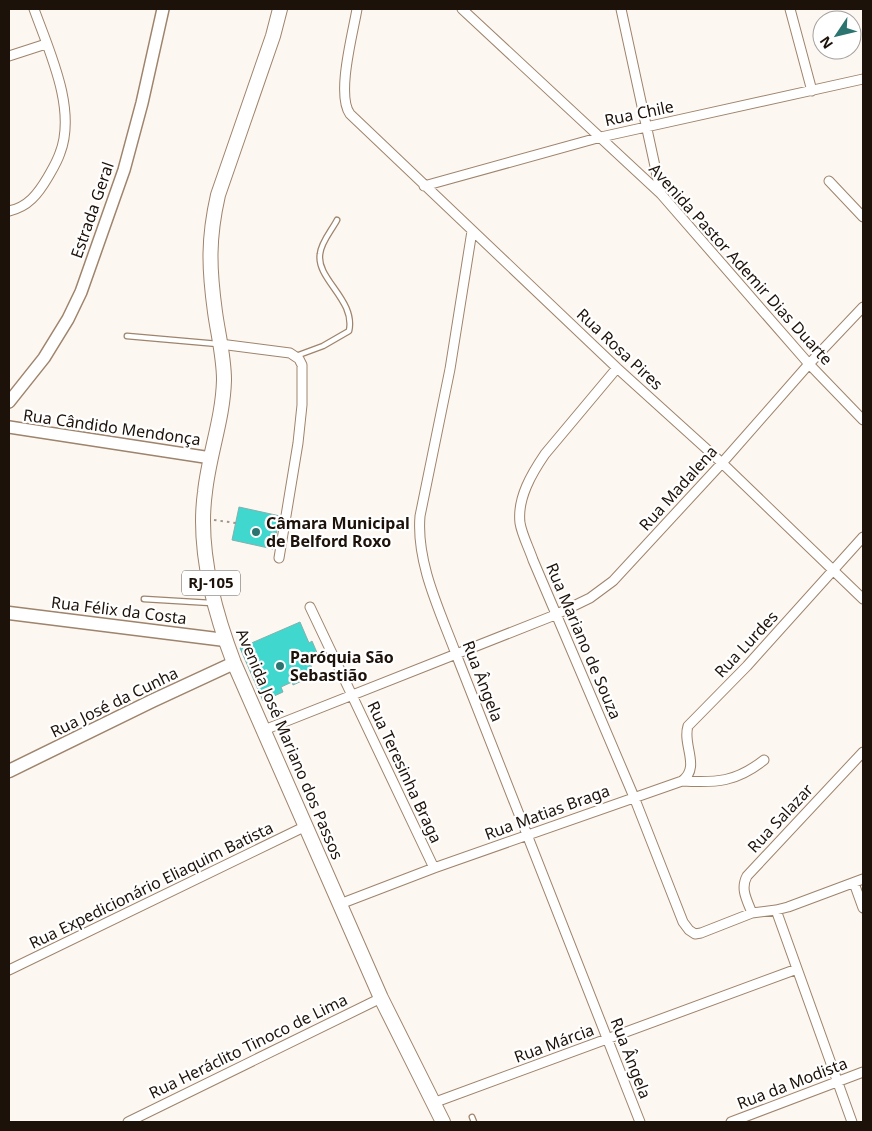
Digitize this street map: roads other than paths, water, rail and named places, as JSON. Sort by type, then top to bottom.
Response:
[{"type":"main road","name":"Avenida José Mariano dos Passos","points":[[280,9],[273,36],[218,195],[212,222],[210,266],[223,363],[223,394],[219,427],[204,493],[203,527],[206,559],[215,604],[225,640],[234,663],[381,998],[443,1122]]},
{"type":"main road","name":"Rua Félix da Costa","points":[[9,613],[225,640]]},
{"type":"main road","name":"Rua José da Cunha","points":[[9,771],[234,663]]},
{"type":"street","points":[[13,210],[31,200],[40,191],[60,154],[64,138],[64,107],[60,80],[34,9]]},
{"type":"street","name":"Estrada Geral","points":[[9,402],[44,358],[68,319],[81,292],[124,170],[142,103],[163,9]]},
{"type":"street","name":"Rua Rosa Pires","points":[[357,9],[344,86],[346,107],[350,114],[617,368],[722,463],[863,599]]},
{"type":"street","name":"Avenida Pastor Ademir Dias Duarte","points":[[462,9],[601,136],[661,194],[809,364],[863,420]]},
{"type":"street","points":[[621,9],[661,194]]},
{"type":"street","points":[[790,9],[812,91]]},
{"type":"street","points":[[9,56],[46,44]]},
{"type":"street","name":"Rua Chile","points":[[424,186],[601,136],[863,80]]},
{"type":"street","points":[[828,181],[863,218]]},
{"type":"street","name":"Rua Ângela","points":[[472,231],[450,369],[420,525],[424,558],[431,588],[456,654],[640,1122]]},
{"type":"street","name":"Rua Madalena","points":[[264,730],[555,615],[590,598],[613,581],[863,307]]},
{"type":"street","points":[[220,344],[285,352],[299,359],[302,365],[302,405],[298,443],[279,558]]},
{"type":"street","name":"Rua Mariano de Souza","points":[[617,368],[545,454],[536,468],[526,489],[521,507],[520,522],[555,615],[634,797],[683,922],[695,934],[752,913]]},
{"type":"street","name":"Rua Cândido Mendonça","points":[[9,427],[211,458]]},
{"type":"street","name":"Rua Lurdes","points":[[682,781],[690,772],[691,762],[686,733],[688,726],[747,666],[863,537]]},
{"type":"street","name":"Rua Teresinha Braga","points":[[310,607],[434,868]]},
{"type":"street","name":"Rua Salazar","points":[[752,913],[743,891],[747,876],[863,752]]},
{"type":"street","name":"Rua Matias Braga","points":[[340,904],[434,868],[682,781],[706,782],[734,778],[764,760]]},
{"type":"street","name":"Rua Expedicionário Eliaquim Batista","points":[[9,970],[306,826]]},
{"type":"street","points":[[752,913],[776,910],[863,879]]},
{"type":"street","points":[[854,883],[863,908]]},
{"type":"street","points":[[776,910],[852,1122]]},
{"type":"street","name":"Rua Márcia","points":[[433,1103],[797,969]]},
{"type":"street","name":"Rua Heráclito Tinoco de Lima","points":[[128,1122],[381,998]]},
{"type":"street","name":"Rua da Modista","points":[[731,1122],[863,1072]]},
{"type":"lane","points":[[295,356],[322,346],[349,331],[351,321],[346,306],[322,269],[319,255],[337,220]]},
{"type":"lane","points":[[127,336],[220,344]]},
{"type":"lane","points":[[144,599],[215,604]]},
{"type":"lane","points":[[472,1117],[474,1122]]},
{"type":"place","name":"Câmara Municipal de Belford Roxo","points":[[256,532]]},
{"type":"place","name":"Paróquia São Sebastião","points":[[280,666]]}]
